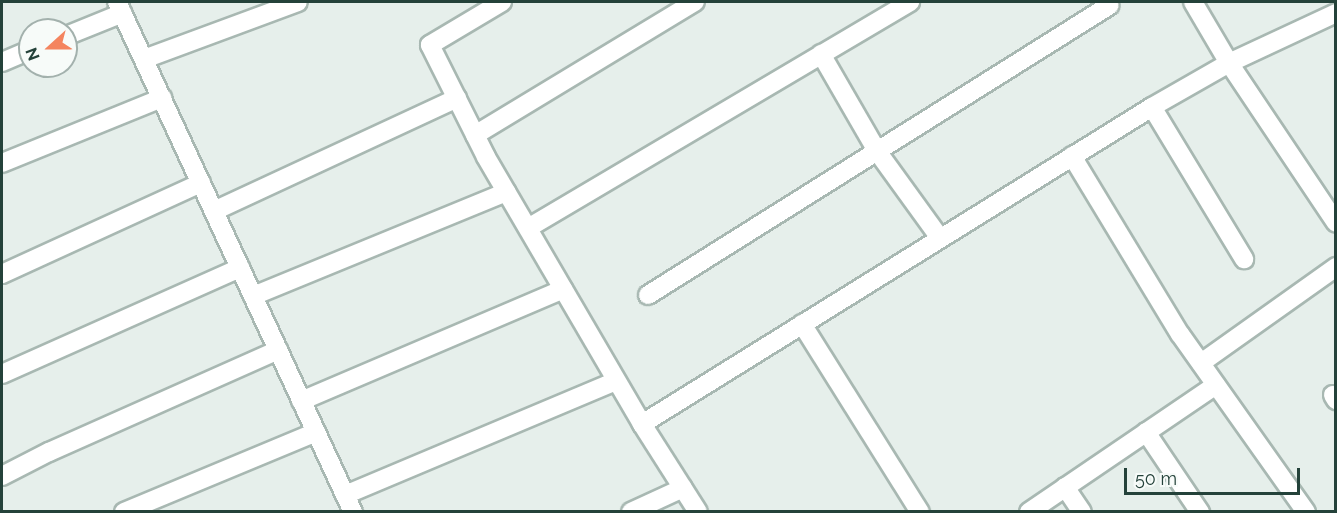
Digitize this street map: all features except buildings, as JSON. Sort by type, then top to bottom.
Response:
[{"type":"street","points":[[144,59],[298,2]]},
{"type":"street","points":[[502,2],[430,45],[475,135],[507,192],[616,381],[698,512]]},
{"type":"street","points":[[475,135],[695,2]]},
{"type":"street","points":[[528,228],[910,2]]},
{"type":"street","points":[[1193,2],[1229,63],[1335,223]]},
{"type":"street","points":[[648,295],[1110,4]]},
{"type":"street","points":[[78,30],[120,7],[353,512]]},
{"type":"street","points":[[642,424],[1152,107],[1229,63],[1335,13]]},
{"type":"street","points":[[820,54],[877,151],[940,238]]},
{"type":"street","points":[[2,62],[18,55]]},
{"type":"street","points":[[2,163],[162,98]]},
{"type":"street","points":[[214,211],[457,98]]},
{"type":"street","points":[[1152,107],[1244,259]]},
{"type":"street","points":[[1072,156],[1180,334],[1306,512]]},
{"type":"street","points":[[2,274],[201,183]]},
{"type":"street","points":[[253,296],[507,192]]},
{"type":"street","points":[[1201,363],[1335,267]]},
{"type":"street","points":[[2,374],[240,268]]},
{"type":"street","points":[[302,400],[563,289]]},
{"type":"street","points":[[802,324],[920,512]]},
{"type":"street","points":[[2,477],[50,452],[278,350]]},
{"type":"street","points":[[345,495],[616,381]]},
{"type":"street","points":[[1029,512],[1216,385]]},
{"type":"street","points":[[124,512],[316,432]]},
{"type":"street","points":[[1146,432],[1200,512]]},
{"type":"street","points":[[1065,487],[1082,512]]},
{"type":"street","points":[[631,512],[683,488]]}]
